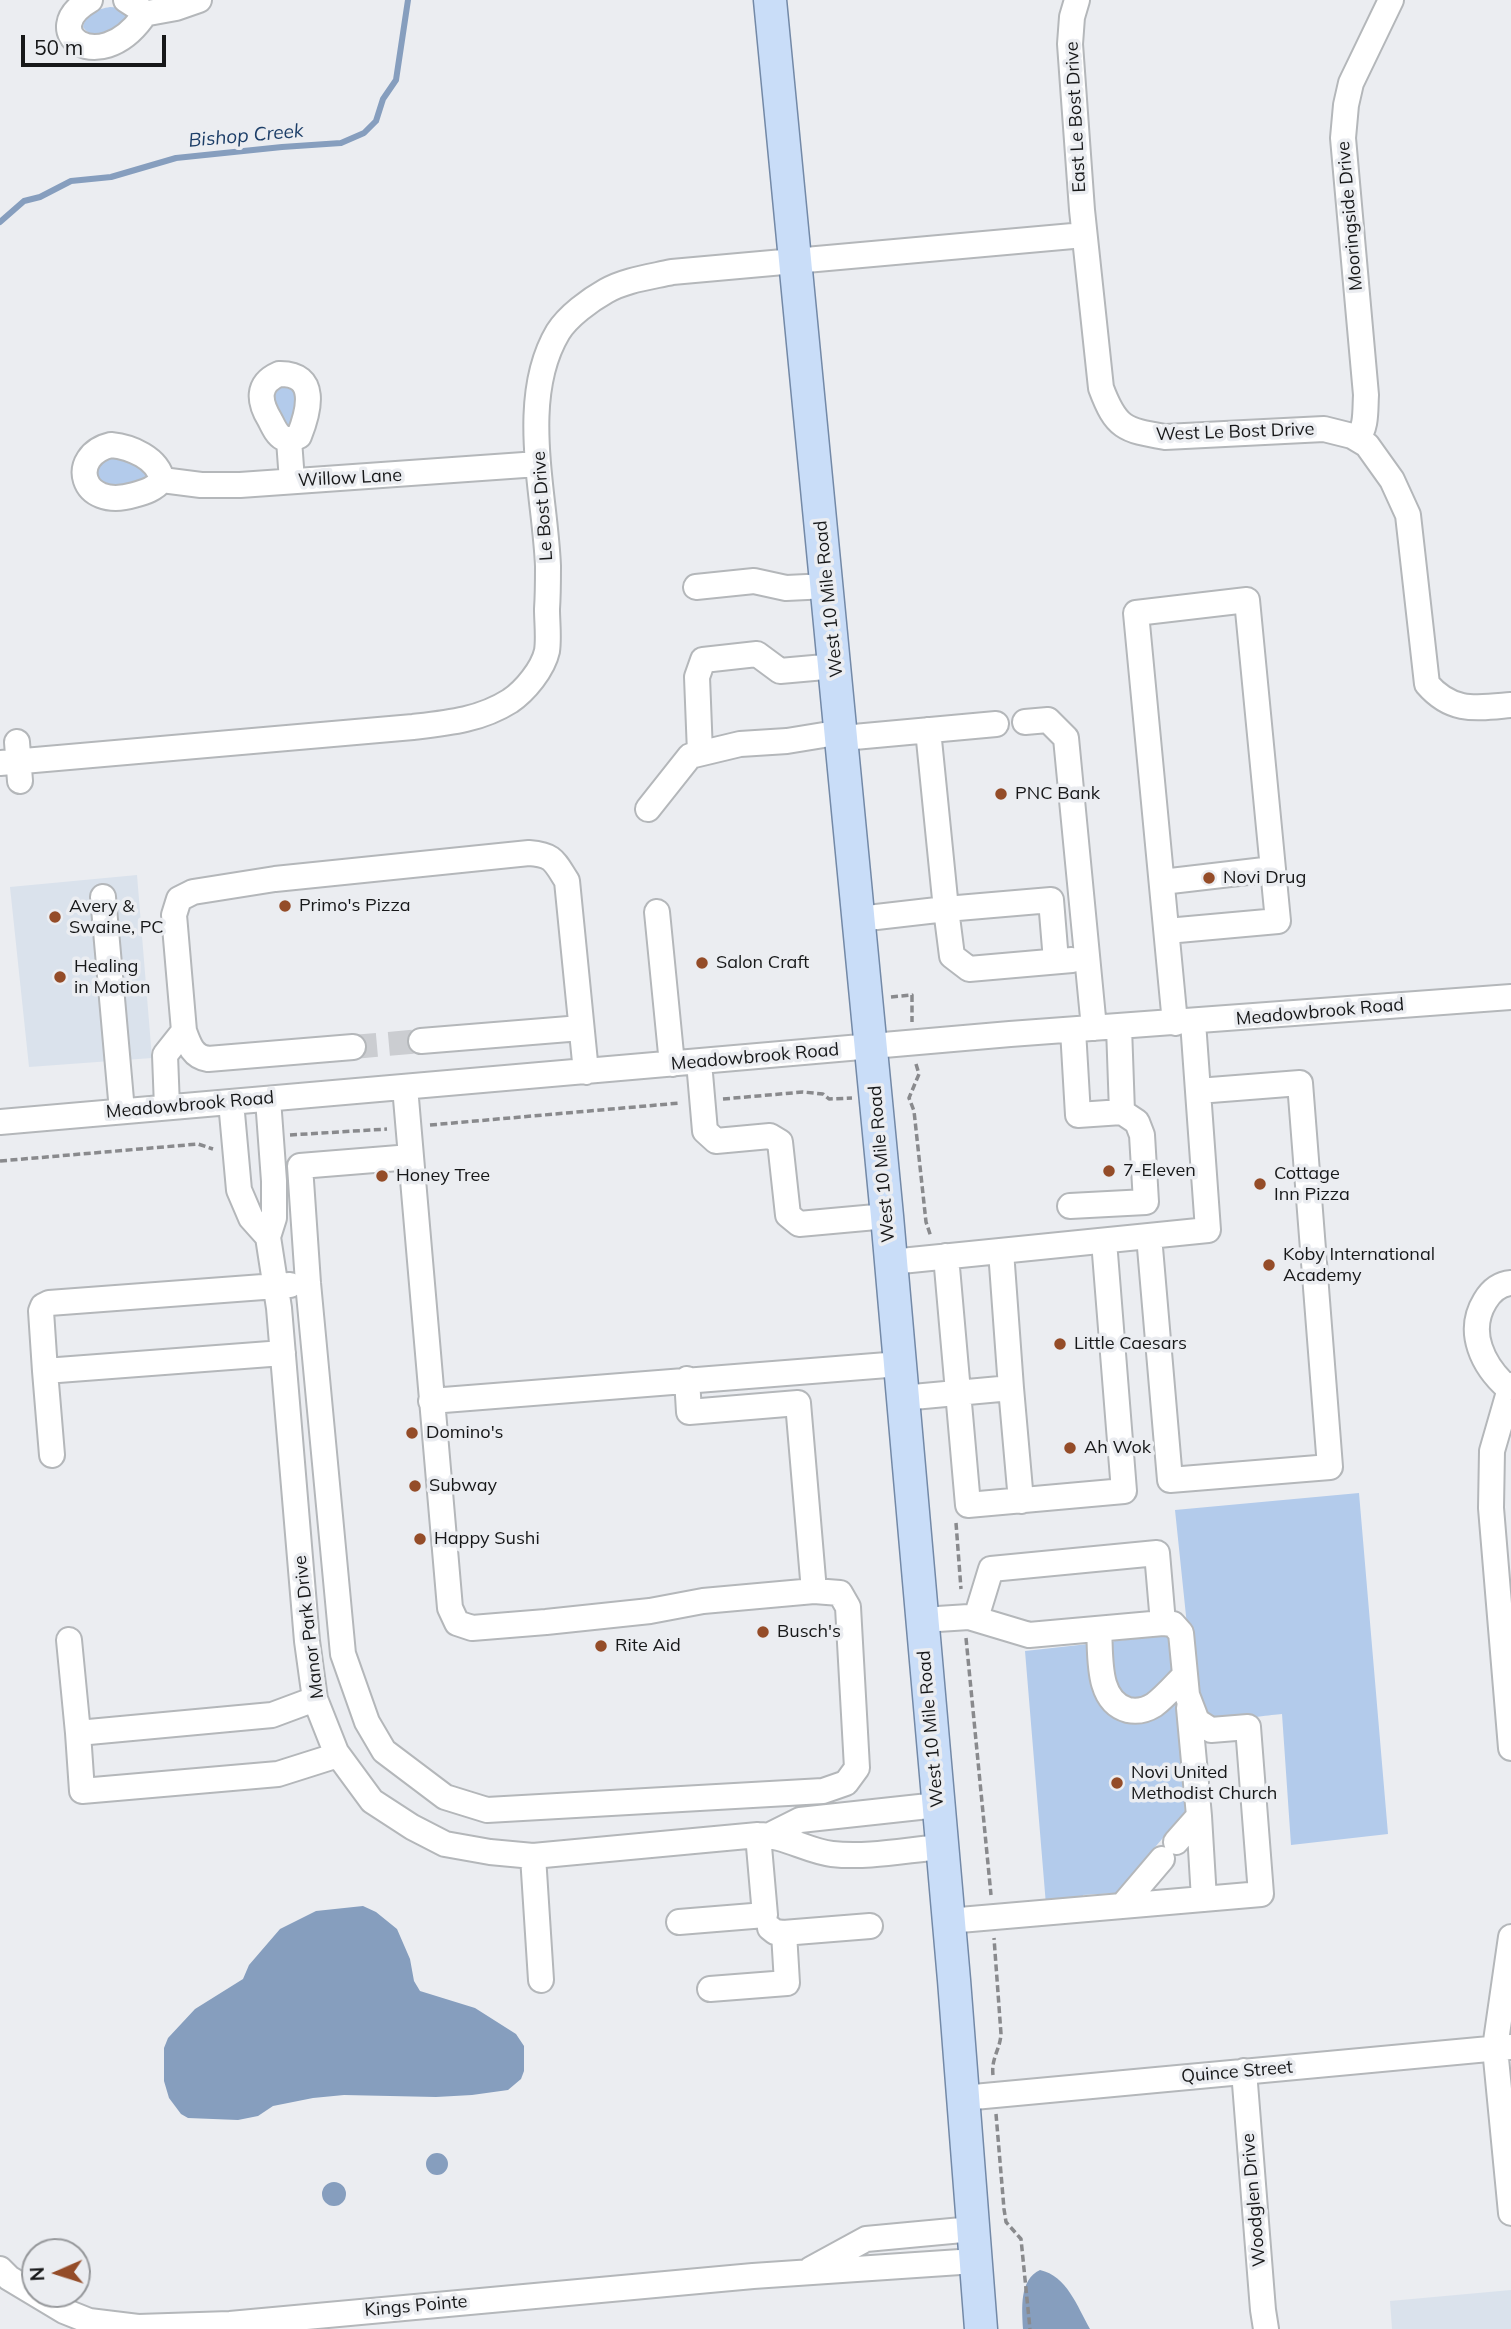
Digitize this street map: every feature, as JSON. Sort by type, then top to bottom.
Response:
[{"type":"main road","name":"West 10 Mile Road","points":[[770,0],[872,1047],[981,2329]]},
{"type":"street","points":[[90,0],[74,12],[69,20],[75,41],[84,46],[105,47],[132,30],[142,18],[134,7]]},
{"type":"street","points":[[134,7],[176,8],[199,0]]},
{"type":"street","name":"East Le Bost Drive","points":[[1077,0],[1072,17],[1070,44],[1084,235]]},
{"type":"street","name":"Mooringside Drive","points":[[1357,439],[1365,421],[1366,395],[1343,138],[1351,83],[1391,0]]},
{"type":"street","name":"Le Bost Drive","points":[[14,762],[461,721],[482,715],[511,700],[535,677],[547,652],[548,566],[538,464],[537,405],[544,362],[559,330],[580,309],[607,290],[635,280],[672,272],[796,263],[1084,235]]},
{"type":"street","name":"West Le Bost Drive","points":[[1084,235],[1101,388],[1110,412],[1124,427],[1139,433],[1165,437],[1324,429],[1357,439],[1367,445],[1392,480],[1408,515],[1427,684],[1440,699],[1455,705],[1511,705]]},
{"type":"street","points":[[289,440],[292,481]]},
{"type":"street","name":"Willow Lane","points":[[162,480],[201,485],[538,464]]},
{"type":"street","points":[[696,587],[754,581],[786,588],[828,586]]},
{"type":"street","points":[[891,1262],[1208,1230],[1198,1091],[1167,931],[1136,613],[1247,600],[1278,922],[1167,931]]},
{"type":"street","points":[[700,753],[697,677],[703,660],[757,654],[780,671],[836,666]]},
{"type":"street","points":[[1026,722],[1048,720],[1066,738],[1086,959],[1078,1115],[1122,1112],[1137,1122],[1142,1135],[1146,1202],[1070,1206]]},
{"type":"street","points":[[648,809],[690,756],[700,753],[740,744],[996,724]]},
{"type":"street","points":[[928,730],[952,956],[969,969],[1086,959]]},
{"type":"street","points":[[353,1047],[208,1059],[200,1058],[194,1053],[184,1031],[174,915],[179,899],[192,892],[288,878],[529,853],[547,854],[567,881],[586,1072]]},
{"type":"street","points":[[1162,882],[1273,869]]},
{"type":"street","points":[[103,897],[122,1111]]},
{"type":"street","points":[[859,919],[1051,900],[1056,961]]},
{"type":"street","points":[[657,912],[672,1064]]},
{"type":"street","name":"Meadowbrook Road","points":[[0,1122],[1084,1029],[1511,997]]},
{"type":"street","points":[[1119,1027],[1122,1112]]},
{"type":"street","points":[[421,1041],[581,1028]]},
{"type":"street","points":[[167,1107],[165,1055],[184,1031]]},
{"type":"street","points":[[699,1062],[705,1131],[716,1141],[770,1136],[780,1142],[788,1214],[799,1224],[887,1216]]},
{"type":"street","points":[[1149,1236],[1170,1480],[1329,1466],[1300,1083],[1198,1091]]},
{"type":"street","points":[[405,1087],[450,1608],[457,1623],[472,1628],[650,1611],[703,1601],[828,1590],[840,1593],[848,1607],[857,1768],[846,1783],[823,1791],[731,1798],[487,1810],[445,1797],[384,1751],[367,1722],[343,1654],[308,1283],[300,1166],[411,1157]]},
{"type":"street","name":"Manor Park Drive","points":[[268,1099],[274,1181],[274,1217],[268,1237],[283,1353],[307,1641],[316,1699],[338,1755],[372,1801],[412,1827],[445,1844],[533,1856],[764,1835],[800,1820],[938,1805]]},
{"type":"street","name":"Manor Park Drive","points":[[231,1102],[239,1190],[251,1218],[268,1237]]},
{"type":"street","points":[[940,1256],[968,1505],[1021,1501],[1125,1491],[1104,1241]]},
{"type":"street","points":[[1001,1251],[1021,1501]]},
{"type":"street","points":[[52,1455],[41,1311],[46,1304],[308,1283]]},
{"type":"street","points":[[1511,1283],[1503,1284],[1490,1293],[1478,1313],[1476,1331],[1480,1350],[1493,1375],[1510,1387],[1492,1451],[1491,1508],[1511,1748]]},
{"type":"street","points":[[45,1371],[283,1353]]},
{"type":"street","points":[[431,1401],[900,1364]]},
{"type":"street","points":[[687,1379],[689,1412],[798,1402],[814,1591]]},
{"type":"street","points":[[902,1398],[1011,1388]]},
{"type":"street","points":[[970,1617],[991,1569],[1157,1553],[1163,1623]]},
{"type":"street","points":[[922,1620],[970,1617],[1028,1635],[1173,1624],[1181,1633],[1199,1815],[1204,1899]]},
{"type":"street","points":[[1099,1629],[1106,1691],[1120,1707],[1132,1711],[1145,1710],[1186,1685]]},
{"type":"street","points":[[69,1640],[82,1791],[278,1774],[338,1755]]},
{"type":"street","points":[[948,1921],[1261,1894],[1248,1727],[1211,1730],[1205,1728],[1197,1721],[1186,1685]]},
{"type":"street","points":[[78,1733],[272,1715],[316,1699]]},
{"type":"street","points":[[731,1798],[733,1837]]},
{"type":"street","points":[[1122,1906],[1199,1815]]},
{"type":"street","points":[[764,1835],[765,1915],[769,1928],[784,1933],[870,1926]]},
{"type":"street","name":"Manor Park Drive","points":[[764,1835],[833,1854],[942,1847]]},
{"type":"street","points":[[533,1856],[541,1980]]},
{"type":"street","points":[[679,1923],[765,1915]]},
{"type":"street","points":[[709,1989],[787,1983],[784,1933]]},
{"type":"street","points":[[1511,1937],[1503,2048],[1511,2213]]},
{"type":"street","name":"Quince Street","points":[[963,2098],[1503,2048]]},
{"type":"street","name":"Woodglen Drive","points":[[1244,2071],[1266,2329]]},
{"type":"street","name":"Kings Pointe","points":[[804,2273],[866,2238],[973,2229]]},
{"type":"street","name":"Kings Pointe","points":[[3,2278],[56,2307],[89,2321],[138,2327],[230,2324],[458,2302],[975,2261]]},
{"type":"path","points":[[917,1070],[919,1074],[910,1094],[926,1222],[940,1256]]},
{"type":"path","points":[[285,1139],[288,1135],[410,1127],[803,1092],[823,1094],[829,1099],[910,1094]]},
{"type":"path","points":[[0,1161],[198,1144],[215,1150],[235,1150]]},
{"type":"path","points":[[955,1515],[970,1617],[1001,2034],[992,2063],[994,2095],[1006,2222],[1021,2239],[1030,2329]]},
{"type":"shaded area","points":[[110,7],[123,8],[131,16],[101,35],[94,35],[83,27],[93,12]]},
{"type":"shaded area","points":[[290,383],[300,400],[289,430],[276,414],[271,389]]},
{"type":"shaded area","points":[[106,455],[134,460],[151,477],[136,486],[102,487],[94,469]]},
{"type":"shaded area","points":[[137,875],[152,1058],[29,1067],[10,887]]},
{"type":"shaded area","points":[[1359,1493],[1388,1834],[1291,1845],[1282,1714],[1214,1718],[1205,1712],[1200,1701],[1188,1635],[1175,1510]]},
{"type":"shaded area","points":[[1170,1635],[1185,1812],[1116,1893],[1083,1895],[1083,1903],[1046,1905],[1025,1651]]},
{"type":"shaded area","points":[[363,1906],[376,1912],[397,1929],[410,1959],[414,1981],[420,1991],[475,2008],[516,2034],[524,2046],[524,2071],[521,2079],[508,2090],[472,2095],[344,2095],[313,2098],[273,2106],[258,2116],[238,2120],[188,2118],[181,2114],[169,2098],[164,2081],[164,2048],[168,2038],[195,2009],[243,1979],[249,1965],[280,1929],[316,1911]]},
{"type":"shaded area","points":[[433,2153],[441,2153],[448,2160],[448,2168],[441,2175],[433,2175],[426,2168],[426,2160]]},
{"type":"shaded area","points":[[334,2182],[342,2186],[346,2194],[342,2202],[334,2206],[326,2202],[322,2194],[326,2186]]},
{"type":"shaded area","points":[[1040,2270],[1049,2273],[1064,2285],[1090,2329],[1023,2329],[1022,2304],[1025,2288],[1028,2280]]},
{"type":"shaded area","points":[[1511,2290],[1511,2329],[1392,2329],[1390,2301]]},
{"type":"waterway","name":"Bishop Creek","points":[[0,222],[24,201],[40,197],[71,181],[111,177],[176,158],[341,143],[364,133],[376,121],[383,99],[396,80],[408,0]]},
{"type":"tunnel","points":[[353,1047],[421,1041]]},
{"type":"place","name":"PNC Bank","points":[[1001,794]]},
{"type":"place","name":"Novi Drug","points":[[1209,878]]},
{"type":"place","name":"Primo's Pizza","points":[[285,906]]},
{"type":"place","name":"Avery & Swaine, PC","points":[[55,917]]},
{"type":"place","name":"Salon Craft","points":[[702,963]]},
{"type":"place","name":"Healing in Motion","points":[[60,977]]},
{"type":"place","name":"7-Eleven","points":[[1109,1171]]},
{"type":"place","name":"Honey Tree","points":[[382,1176]]},
{"type":"place","name":"Cottage Inn Pizza","points":[[1260,1184]]},
{"type":"place","name":"Koby International Academy","points":[[1269,1265]]},
{"type":"place","name":"Little Caesars","points":[[1060,1344]]},
{"type":"place","name":"Domino's","points":[[412,1433]]},
{"type":"place","name":"Ah Wok","points":[[1070,1448]]},
{"type":"place","name":"Subway","points":[[415,1486]]},
{"type":"place","name":"Happy Sushi","points":[[420,1539]]},
{"type":"place","name":"Busch's","points":[[763,1632]]},
{"type":"place","name":"Rite Aid","points":[[601,1646]]},
{"type":"place","name":"Novi United Methodist Church","points":[[1117,1783]]}]
